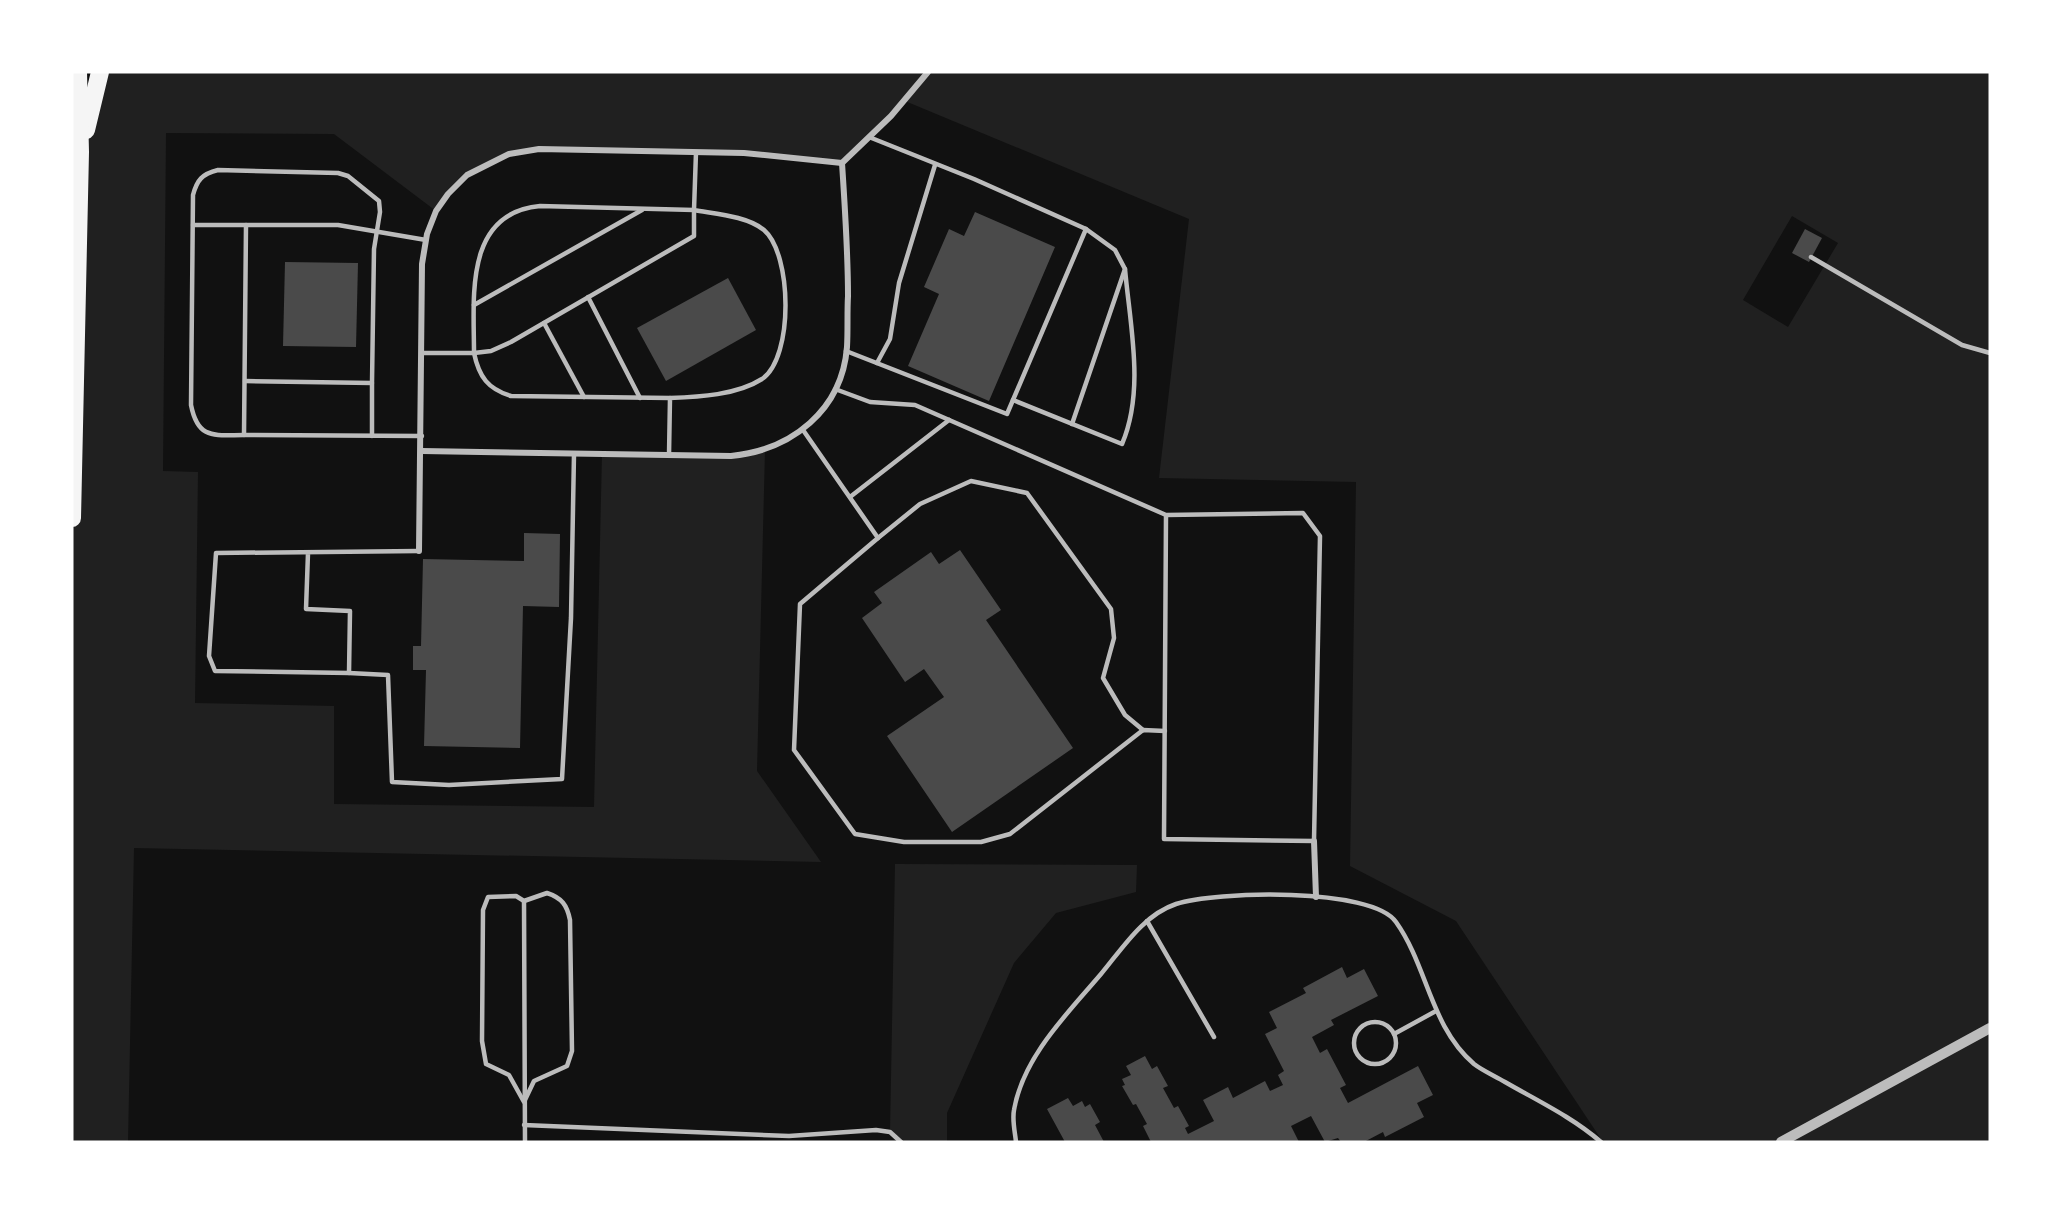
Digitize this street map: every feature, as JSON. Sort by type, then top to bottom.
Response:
[{"type":"highway","points":[[72,518],[80,152],[78,72]]},
{"type":"highway","points":[[80,152],[100,72]]},
{"type":"street","points":[[422,451],[749,454],[777,445],[803,430],[822,412],[835,388],[846,351],[848,264],[842,164],[905,100],[928,72]]},
{"type":"street","points":[[419,550],[422,451],[422,264],[426,240],[436,211],[448,194],[468,175],[503,156],[539,149],[744,153],[842,164]]},
{"type":"street","points":[[1314,841],[1316,897]]},
{"type":"street","points":[[1780,1142],[1990,1028]]},
{"type":"lane","points":[[869,137],[974,179],[1086,229],[1115,250],[1125,269],[1134,370],[1132,420],[1122,444],[1013,400]]},
{"type":"lane","points":[[422,353],[491,351],[694,236],[696,152]]},
{"type":"lane","points":[[877,363],[890,339],[899,283],[935,165]]},
{"type":"lane","points":[[372,436],[374,249],[380,212],[379,201],[348,176],[338,173],[218,170],[206,173],[196,182],[193,195],[191,405],[193,417],[198,426],[211,435],[372,436],[422,436]]},
{"type":"lane","points":[[540,206],[694,210],[749,222],[764,230],[773,241],[780,261],[785,298],[784,335],[779,358],[765,377],[747,387],[670,398],[511,396],[496,392],[485,382],[478,369],[474,353],[475,276],[481,249],[493,229],[511,214],[526,207],[540,206]]},
{"type":"lane","points":[[474,305],[644,209]]},
{"type":"lane","points":[[193,225],[338,225],[426,240]]},
{"type":"lane","points":[[244,435],[246,225]]},
{"type":"lane","points":[[846,351],[1007,414],[1086,229]]},
{"type":"lane","points":[[1811,257],[1962,345],[1990,353]]},
{"type":"lane","points":[[1072,424],[1125,269]]},
{"type":"lane","points":[[588,297],[640,398]]},
{"type":"lane","points":[[544,323],[584,397]]},
{"type":"lane","points":[[245,381],[372,383]]},
{"type":"lane","points":[[835,388],[870,402],[915,405],[1166,515],[1303,513],[1320,536],[1314,841],[1164,839],[1166,515]]},
{"type":"lane","points":[[669,455],[670,398]]},
{"type":"lane","points":[[850,497],[950,420]]},
{"type":"lane","points":[[803,430],[878,538]]},
{"type":"lane","points":[[419,550],[216,553],[209,656],[215,671],[388,675],[392,782],[448,785],[562,779],[571,618],[574,453]]},
{"type":"lane","points":[[1143,730],[1010,834],[981,842],[904,842],[855,834],[794,750],[800,604],[920,504],[971,481],[1027,493],[1111,609],[1114,638],[1103,678],[1125,716],[1143,730],[1165,731]]},
{"type":"lane","points":[[308,553],[306,609],[350,612],[349,673]]},
{"type":"lane","points":[[524,901],[547,893],[559,897],[567,907],[570,920],[572,1051],[567,1066],[534,1081],[524,1102]]},
{"type":"lane","points":[[1016,1142],[1013,1112],[1024,1074],[1053,1031],[1146,921],[1176,904],[1280,894],[1374,906],[1395,920],[1415,955],[1436,1011],[1449,1037],[1475,1065],[1582,1125],[1601,1142]]},
{"type":"lane","points":[[524,901],[516,896],[488,897],[483,910],[482,1041],[486,1064],[509,1076],[524,1102]]},
{"type":"lane","points":[[524,901],[525,1142]]},
{"type":"lane","points":[[1146,921],[1214,1037]]},
{"type":"lane","points":[[1394,1034],[1436,1011]]},
{"type":"lane","points":[[1370,1022],[1386,1025],[1394,1034],[1395,1047],[1392,1055],[1379,1064],[1363,1061],[1353,1047],[1357,1031],[1370,1022]]},
{"type":"lane","points":[[524,1125],[789,1136],[876,1130],[890,1132],[901,1142]]},
{"type":"shaded area","points":[[100,72],[1990,72],[1990,1142],[1603,1142],[1456,921],[1350,866],[1356,482],[1159,478],[1189,219],[905,101],[842,163],[744,153],[524,151],[467,175],[436,211],[334,134],[166,133],[163,471],[198,472],[195,703],[334,706],[334,804],[594,807],[602,454],[731,456],[765,450],[757,771],[821,862],[134,848],[128,1142],[72,1142],[72,510],[80,152]],"holes":[[[1792,216],[1838,243],[1788,327],[1743,300]]]},
{"type":"shaded area","points":[[895,864],[1137,865],[1136,892],[1056,913],[1014,963],[947,1113],[947,1142],[901,1142],[890,1132]]},
{"type":"building","points":[[975,212],[1055,247],[989,401],[908,366],[939,294],[924,287],[949,229],[964,236]]},
{"type":"building","points":[[1805,229],[1822,238],[1809,262],[1792,253]]},
{"type":"building","points":[[285,262],[358,263],[356,347],[283,346]]},
{"type":"building","points":[[728,278],[756,330],[666,381],[637,328]]},
{"type":"building","points":[[524,533],[560,534],[559,607],[523,606],[520,748],[424,746],[426,670],[413,670],[413,646],[421,646],[423,559],[524,561]]},
{"type":"building","points":[[960,550],[1001,610],[986,620],[1073,748],[952,832],[887,736],[944,697],[924,669],[905,682],[862,618],[882,603],[874,592],[931,552],[939,564]]},
{"type":"building","points":[[1342,967],[1347,978],[1364,969],[1378,996],[1331,1020],[1334,1025],[1312,1037],[1320,1053],[1327,1049],[1346,1085],[1340,1088],[1348,1103],[1418,1066],[1433,1095],[1417,1103],[1424,1117],[1385,1137],[1383,1132],[1364,1142],[1341,1142],[1338,1138],[1325,1142],[1311,1116],[1291,1126],[1299,1142],[1151,1142],[1143,1126],[1147,1124],[1136,1104],[1133,1105],[1122,1086],[1125,1085],[1122,1079],[1131,1075],[1126,1066],[1145,1056],[1152,1069],[1157,1066],[1168,1086],[1163,1088],[1174,1108],[1178,1106],[1189,1126],[1185,1128],[1188,1134],[1214,1121],[1203,1100],[1228,1087],[1233,1098],[1265,1081],[1270,1091],[1283,1085],[1278,1075],[1284,1071],[1265,1034],[1277,1028],[1269,1012],[1306,993],[1303,988]]},
{"type":"building","points":[[1068,1098],[1073,1106],[1082,1101],[1085,1107],[1090,1104],[1100,1122],[1095,1125],[1104,1142],[1065,1142],[1047,1109]]}]
